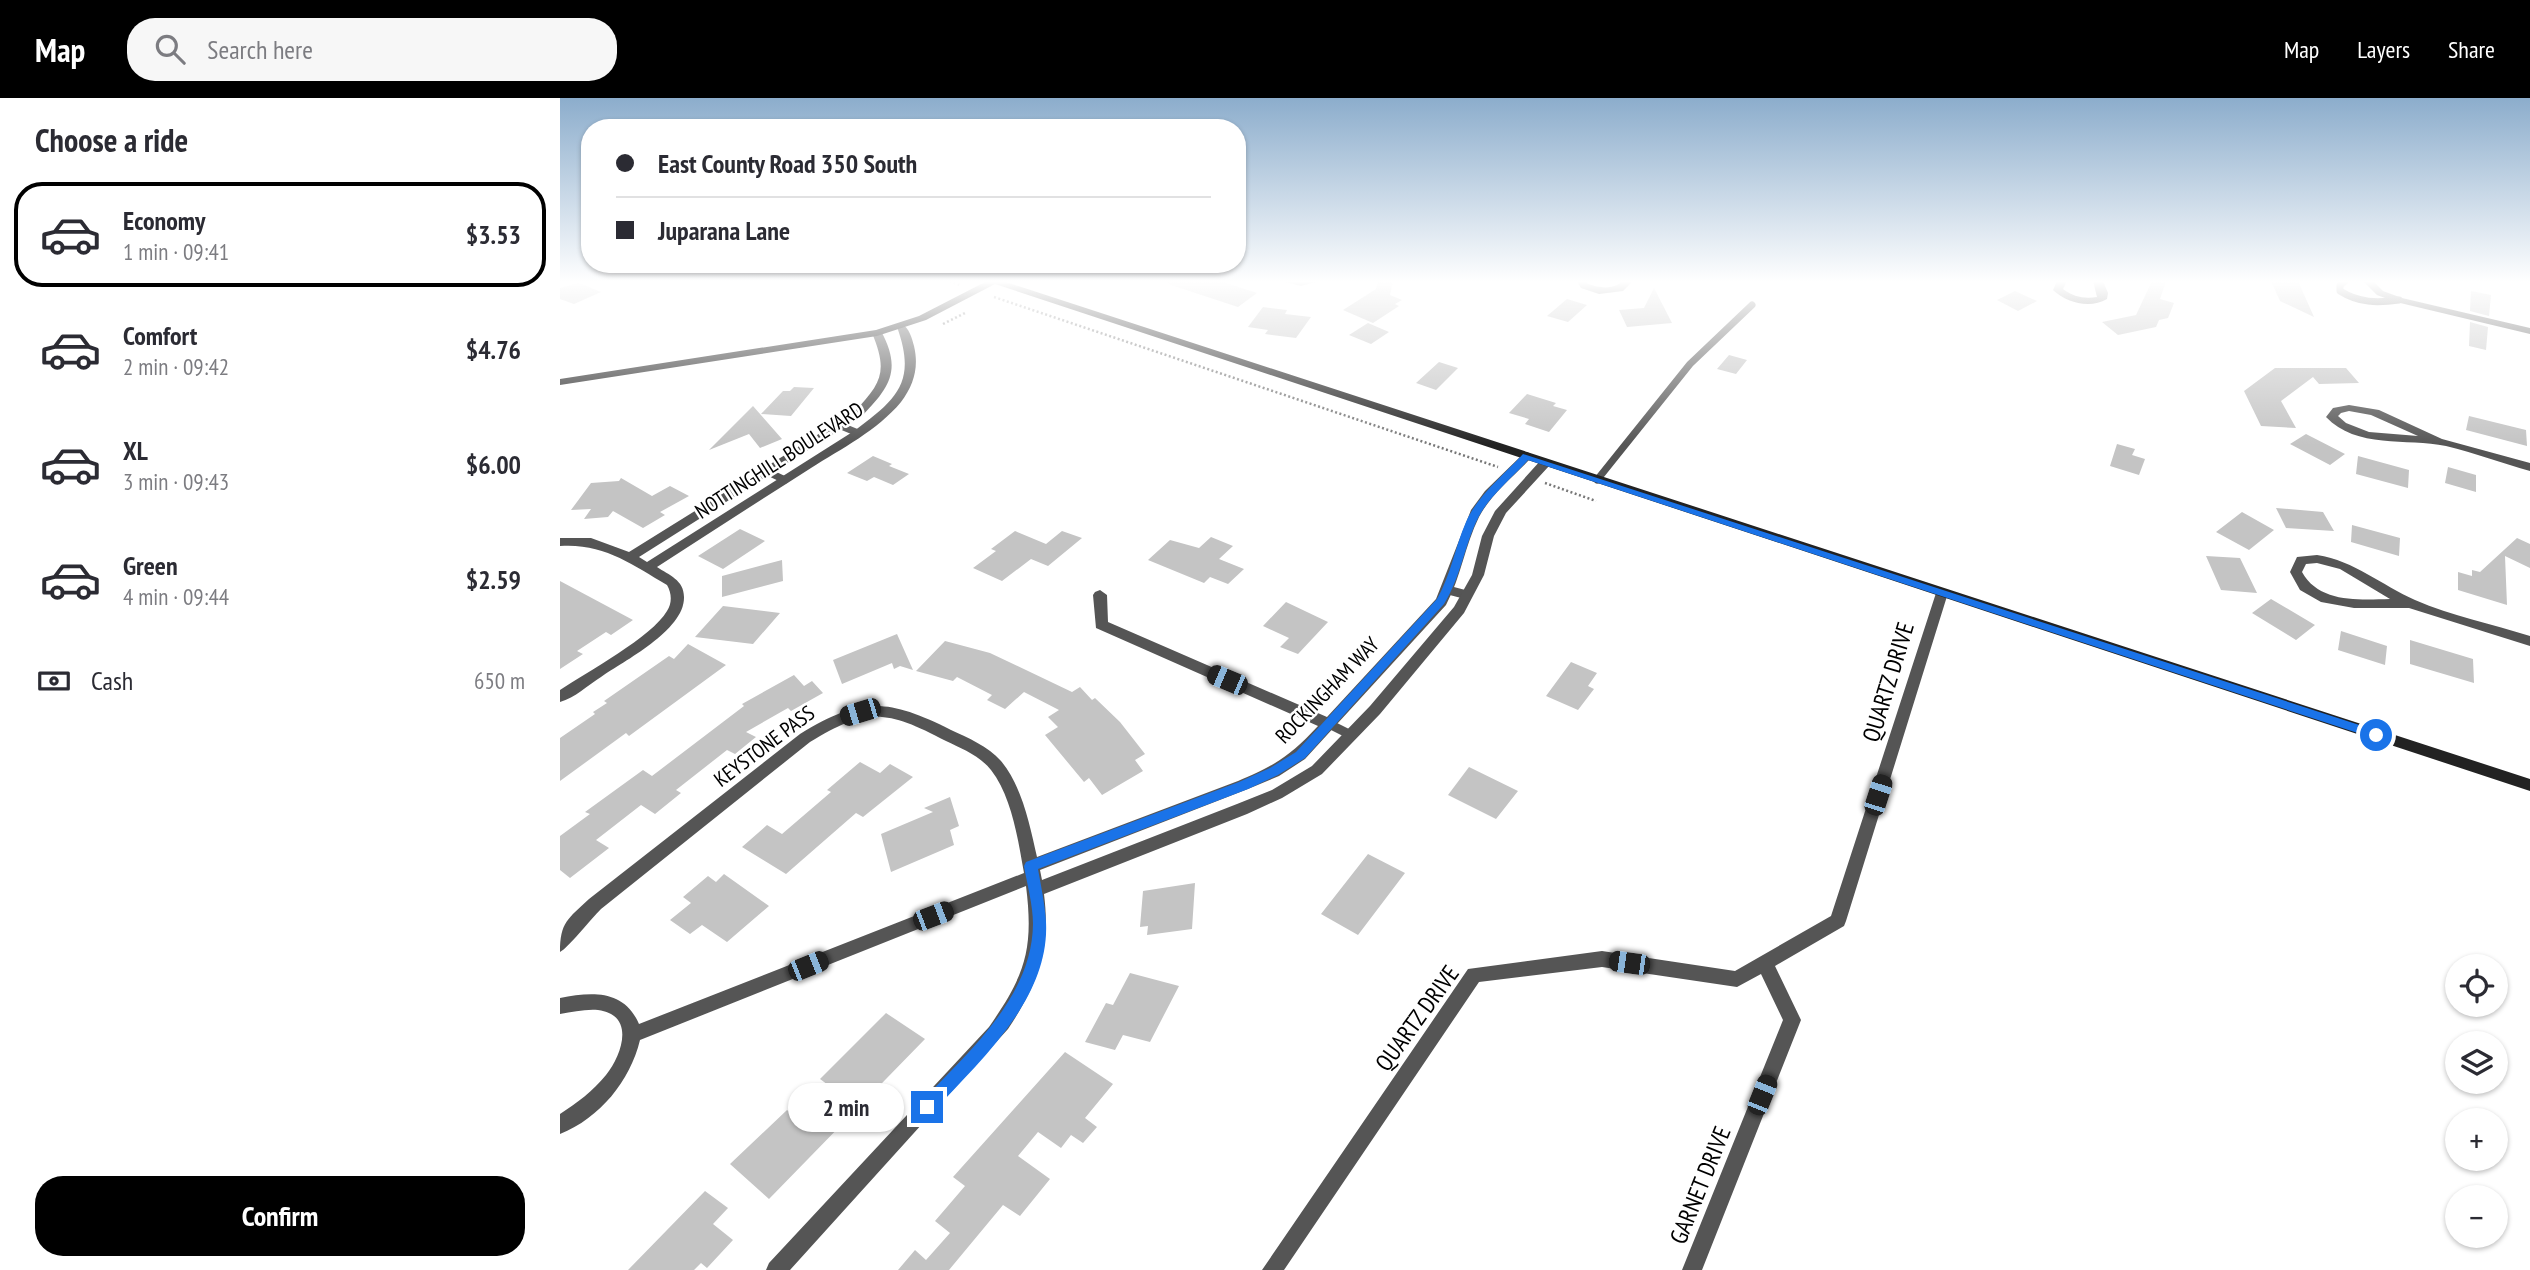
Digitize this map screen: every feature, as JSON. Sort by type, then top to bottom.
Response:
[{"type":"street","points":[[560,382],[860,336]]},
{"type":"street","name":"NOTTINGHILL BOULEVARD","points":[[629,558],[858,414],[881,391],[889,367],[878,336]]},
{"type":"street","name":"NOTTINGHILL BOULEVARD","points":[[648,567],[858,433],[887,411],[908,384],[913,360],[905,336]]},
{"type":"street","points":[[1161,336],[2530,785]]},
{"type":"street","points":[[2438,441],[2357,433],[2339,426],[2332,417],[2337,410],[2349,407],[2366,409],[2438,441],[2530,467]]},
{"type":"street","name":"ROCKINGHAM WAY","points":[[632,1035],[1033,877],[1274,772],[1300,755],[1441,602],[1479,507],[1527,456]]},
{"type":"street","name":"ROCKINGHAM WAY","points":[[1033,877],[1277,794],[1317,770],[1351,735],[1459,610],[1478,575],[1488,536],[1502,511],[1545,463]]},
{"type":"street","points":[[560,542],[601,543],[672,582],[677,590],[678,600],[674,612],[652,636],[560,697]]},
{"type":"street","points":[[2409,603],[2349,603],[2328,600],[2306,589],[2296,572],[2301,560],[2317,557],[2343,564],[2409,603],[2530,641]]},
{"type":"street","name":"QUARTZ DRIVE","points":[[1272,1270],[1474,975],[1602,960],[1737,979],[1839,921],[1942,593]]},
{"type":"street","points":[[1100,595],[1101,625],[1329,724]]},
{"type":"street","name":"KEYSTONE PASS","points":[[560,944],[576,922],[595,904],[805,738],[822,727],[860,712],[879,710],[911,716],[972,748],[995,765],[1006,780],[1033,877],[1040,923],[1037,949],[1029,976],[1015,1005],[983,1046],[776,1270]]},
{"type":"street","name":"GARNET DRIVE","points":[[1692,1270],[1792,1020],[1764,963]]},
{"type":"street","points":[[560,1006],[595,1000],[610,1003],[622,1010],[630,1021],[632,1035],[626,1058],[616,1076],[582,1111],[560,1125]]},
{"type":"lane","points":[[1597,480],[1690,364],[1720,336]]},
{"type":"lane","points":[[841,426],[858,433]]},
{"type":"lane","points":[[768,472],[785,480]]},
{"type":"lane","points":[[1448,590],[1467,595]]},
{"type":"lane","points":[[1329,724],[1351,735]]},
{"type":"path","points":[[1109,336],[1512,471]]},
{"type":"path","points":[[1531,478],[1596,501]]},
{"type":"building","points":[[1351,336],[1383,336],[1371,344]]},
{"type":"building","points":[[2469,336],[2487,336],[2486,350],[2469,346]]},
{"type":"building","points":[[1729,355],[1747,360],[1736,374],[1717,369]]},
{"type":"building","points":[[1439,362],[1458,368],[1436,390],[1416,383]]},
{"type":"building","points":[[2275,368],[2346,368],[2359,383],[2319,384],[2313,377],[2281,401],[2296,428],[2261,426],[2244,391]]},
{"type":"building","points":[[794,387],[814,388],[791,416],[761,414],[783,391],[790,391]]},
{"type":"building","points":[[1527,394],[1556,403],[1553,406],[1567,410],[1549,432],[1525,424],[1529,419],[1509,413]]},
{"type":"building","points":[[753,406],[782,439],[760,448],[749,434],[709,450]]},
{"type":"building","points":[[2469,416],[2526,430],[2527,446],[2466,430]]},
{"type":"building","points":[[2306,434],[2345,454],[2330,465],[2290,444]]},
{"type":"building","points":[[2117,444],[2135,449],[2132,455],[2145,459],[2139,475],[2110,466]]},
{"type":"building","points":[[873,456],[909,474],[893,485],[874,477],[867,481],[847,473]]},
{"type":"building","points":[[2358,456],[2409,470],[2408,488],[2356,474]]},
{"type":"building","points":[[2448,467],[2476,475],[2476,492],[2445,483]]},
{"type":"building","points":[[621,478],[652,496],[670,486],[689,496],[660,512],[665,515],[643,528],[613,511],[608,517],[584,519],[591,509],[571,510],[591,483],[619,481]]},
{"type":"building","points":[[2276,508],[2323,512],[2334,531],[2286,528]]},
{"type":"building","points":[[2242,512],[2274,530],[2249,550],[2216,532]]},
{"type":"building","points":[[2352,525],[2400,538],[2399,556],[2351,542]]},
{"type":"building","points":[[740,529],[765,541],[723,569],[698,556]]},
{"type":"building","points":[[1015,531],[1046,544],[1062,531],[1082,538],[1048,566],[1031,559],[1002,581],[973,568],[996,551],[991,549]]},
{"type":"building","points":[[1211,537],[1233,546],[1219,559],[1244,569],[1228,584],[1210,577],[1204,583],[1148,560],[1170,540],[1199,548]]},
{"type":"building","points":[[2517,538],[2530,544],[2530,568],[2505,556],[2507,605],[2458,590],[2458,572],[2472,576],[2472,570],[2480,572]]},
{"type":"building","points":[[2206,556],[2240,558],[2257,593],[2221,590]]},
{"type":"building","points":[[782,560],[783,581],[722,597],[722,576]]},
{"type":"building","points":[[560,581],[633,620],[611,635],[606,632],[577,651],[583,654],[560,669]]},
{"type":"building","points":[[2271,599],[2315,625],[2296,640],[2252,613]]},
{"type":"building","points":[[1286,602],[1328,622],[1298,654],[1280,647],[1289,638],[1263,626]]},
{"type":"building","points":[[723,606],[780,613],[753,644],[695,637]]},
{"type":"building","points":[[2341,631],[2387,646],[2385,665],[2338,650]]},
{"type":"building","points":[[897,634],[913,670],[900,666],[894,669],[892,663],[842,684],[833,660]]},
{"type":"building","points":[[2410,640],[2473,659],[2474,683],[2410,664]]},
{"type":"building","points":[[945,641],[990,653],[1072,692],[1080,687],[1120,722],[1145,754],[1135,760],[1143,771],[1102,795],[1089,778],[1084,782],[1045,735],[1058,727],[1048,717],[1059,710],[1024,692],[1005,709],[987,700],[992,695],[957,677],[953,681],[916,671]]},
{"type":"building","points":[[688,644],[726,665],[629,736],[626,733],[560,781],[560,738],[595,714],[593,712],[607,703],[604,701],[669,656],[674,659]]},
{"type":"building","points":[[1571,662],[1597,673],[1588,686],[1594,689],[1578,710],[1546,696]]},
{"type":"building","points":[[794,675],[804,686],[812,681],[823,693],[791,711],[788,708],[746,732],[756,737],[735,754],[727,750],[676,790],[681,793],[655,814],[641,805],[596,840],[609,848],[570,878],[560,870],[560,836],[590,814],[585,812],[643,770],[652,776],[744,706],[742,704]]},
{"type":"building","points":[[860,762],[880,773],[890,764],[913,777],[863,817],[856,813],[786,874],[742,847],[767,825],[782,834],[831,792],[827,790]]},
{"type":"building","points":[[1469,767],[1518,791],[1496,819],[1448,795]]},
{"type":"building","points":[[950,797],[959,826],[950,830],[954,845],[891,872],[881,834],[933,812],[924,808]]},
{"type":"building","points":[[1368,854],[1405,873],[1358,935],[1321,914]]},
{"type":"building","points":[[724,874],[769,906],[727,942],[702,925],[690,934],[670,920],[691,903],[683,897],[708,876],[716,882]]},
{"type":"building","points":[[1195,883],[1192,929],[1147,935],[1148,926],[1140,927],[1143,891]]},
{"type":"building","points":[[1130,973],[1179,986],[1150,1042],[1123,1035],[1115,1050],[1085,1042],[1106,1003],[1113,1005]]},
{"type":"building","points":[[886,1013],[925,1039],[769,1199],[730,1164],[787,1110],[802,1123],[835,1090],[820,1079]]},
{"type":"building","points":[[1065,1052],[1113,1084],[1085,1118],[1097,1127],[1083,1143],[1071,1135],[1061,1148],[1038,1132],[1018,1156],[1050,1179],[1020,1216],[1003,1205],[949,1270],[898,1270],[915,1250],[926,1260],[950,1233],[935,1221],[965,1186],[953,1177]]},
{"type":"building","points":[[705,1191],[728,1208],[713,1224],[733,1240],[707,1268],[701,1263],[694,1270],[628,1270]]},
{"type":"route","points":[[927,1107],[995,1033],[1015,1005],[1029,976],[1037,949],[1040,923],[1031,866],[1243,785],[1274,772],[1300,755],[1441,602],[1479,507],[1527,456],[2376,735]]}]
